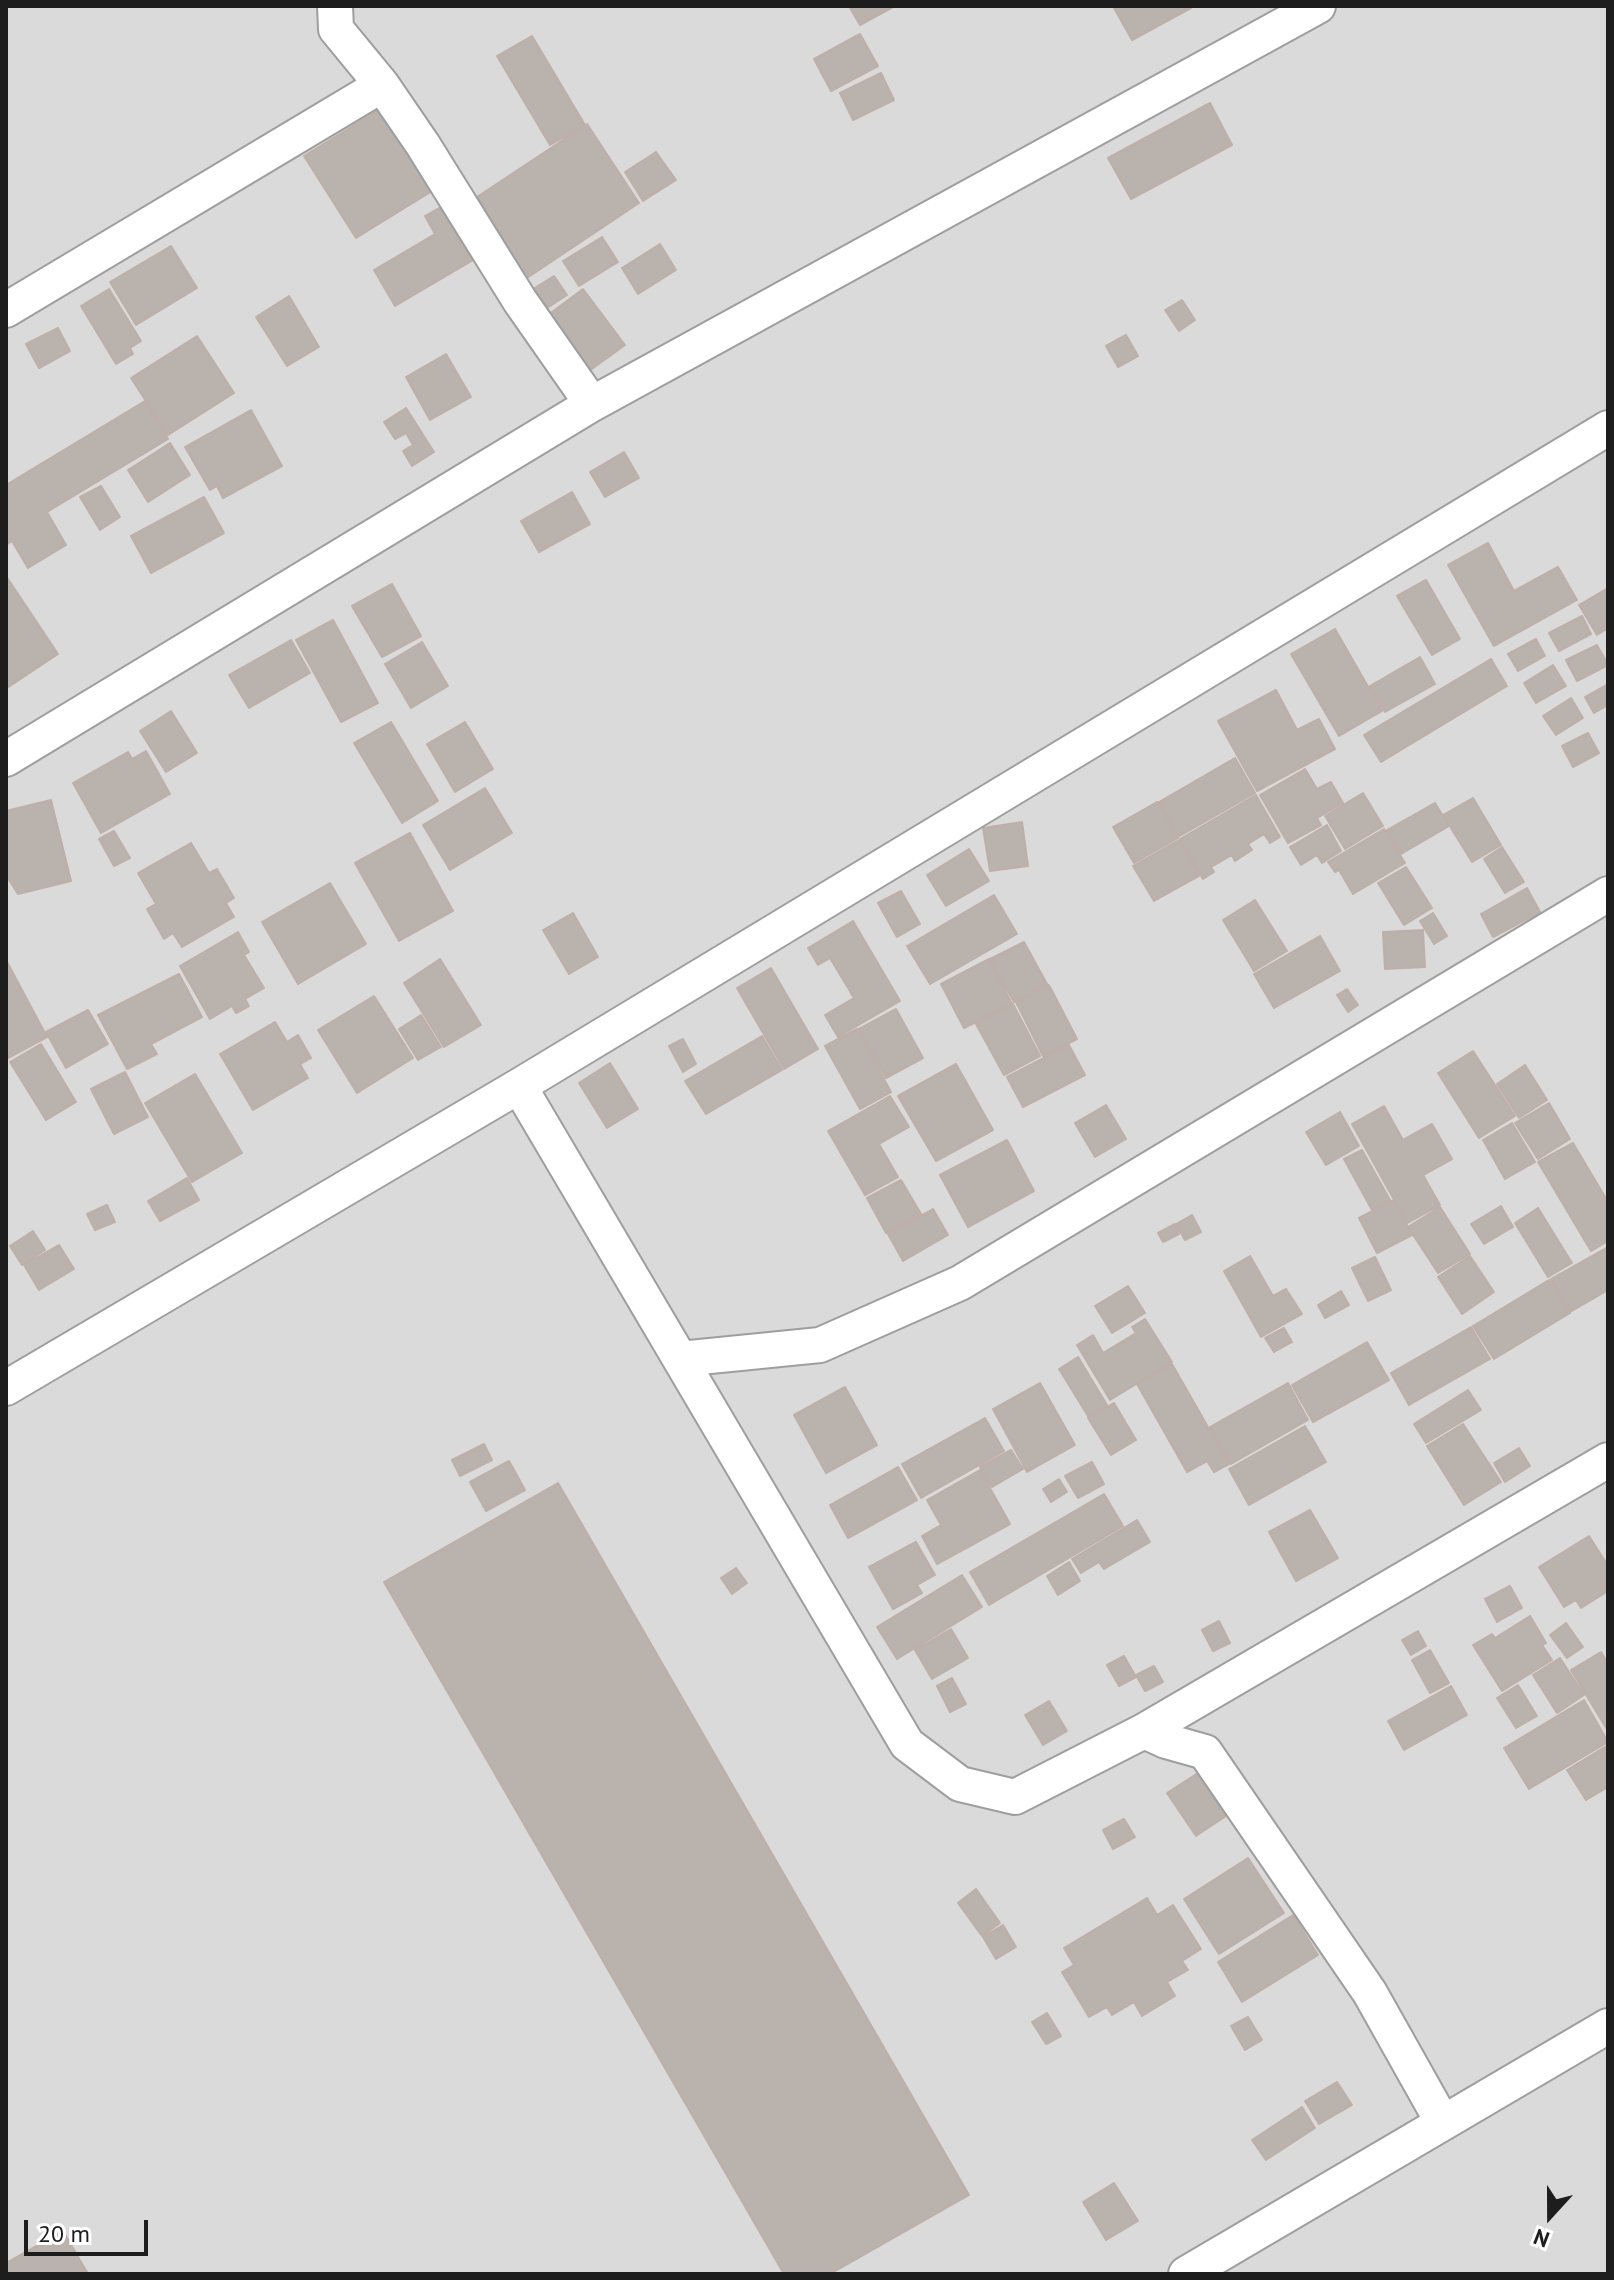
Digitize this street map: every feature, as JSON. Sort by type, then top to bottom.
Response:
[{"type":"street","points":[[335,6],[336,29],[382,85],[423,145],[520,301],[592,404]]},
{"type":"street","points":[[6,759],[592,404],[1309,8]]},
{"type":"street","points":[[6,310],[382,85]]},
{"type":"street","points":[[6,1388],[519,1086],[1608,428]]},
{"type":"street","points":[[680,1359],[820,1345],[960,1283],[1608,894]]},
{"type":"street","points":[[519,1086],[907,1744],[960,1784],[1015,1797],[1144,1731],[1608,1460]]},
{"type":"street","points":[[1144,1731],[1205,1752],[1370,1993],[1443,2123]]},
{"type":"street","points":[[1186,2274],[1608,2026]]},
{"type":"shaded area","points":[[6,6],[1608,6],[1608,2274],[6,2274]]},
{"type":"building","points":[[849,6],[895,6],[860,25]]},
{"type":"building","points":[[1113,6],[1190,6],[1191,8],[1132,40]]},
{"type":"building","points":[[860,34],[878,66],[831,91],[814,59]]},
{"type":"building","points":[[532,36],[585,125],[550,145],[497,56]]},
{"type":"building","points":[[881,73],[894,100],[853,120],[840,93]]},
{"type":"building","points":[[1210,103],[1232,145],[1131,199],[1108,158]]},
{"type":"building","points":[[385,106],[437,188],[356,238],[304,156]]},
{"type":"building","points":[[587,124],[639,203],[521,282],[468,203]]},
{"type":"building","points":[[656,152],[676,180],[643,201],[625,172]]},
{"type":"building","points":[[448,203],[480,256],[395,306],[374,270],[435,234],[425,216]]},
{"type":"building","points":[[602,237],[618,262],[579,286],[563,261]]},
{"type":"building","points":[[660,244],[676,270],[638,294],[622,268]]},
{"type":"building","points":[[171,246],[197,288],[136,325],[110,282]]},
{"type":"building","points":[[554,276],[567,295],[547,308],[533,289]]},
{"type":"building","points":[[109,289],[141,341],[130,348],[133,354],[116,364],[81,306]]},
{"type":"building","points":[[583,289],[625,345],[589,371],[548,315]]},
{"type":"building","points":[[289,296],[319,347],[287,366],[256,317]]},
{"type":"building","points":[[1182,300],[1195,320],[1179,331],[1165,310]]},
{"type":"building","points":[[58,328],[70,351],[39,368],[26,344]]},
{"type":"building","points":[[1126,335],[1138,356],[1118,367],[1106,346]]},
{"type":"building","points":[[197,336],[234,393],[168,435],[131,378]]},
{"type":"building","points":[[446,354],[471,397],[430,420],[406,377]]},
{"type":"building","points":[[145,401],[168,439],[47,512],[66,545],[28,568],[12,541],[6,545],[6,485]]},
{"type":"building","points":[[406,408],[434,452],[412,466],[403,451],[413,445],[406,433],[395,439],[384,422]]},
{"type":"building","points":[[251,410],[282,466],[223,498],[217,486],[210,490],[185,447]]},
{"type":"building","points":[[170,443],[190,475],[148,502],[128,470]]},
{"type":"building","points":[[624,452],[639,478],[605,497],[590,472]]},
{"type":"building","points":[[101,486],[120,517],[100,530],[80,497]]},
{"type":"building","points":[[572,492],[590,524],[539,552],[521,521]]},
{"type":"building","points":[[204,497],[224,533],[151,573],[131,536]]},
{"type":"building","points":[[1488,543],[1514,591],[1558,567],[1577,600],[1494,646],[1448,565]]},
{"type":"building","points":[[6,576],[58,654],[7,688],[6,687]]},
{"type":"building","points":[[1426,580],[1460,639],[1432,655],[1397,596]]},
{"type":"building","points":[[392,584],[421,636],[382,657],[352,606]]},
{"type":"building","points":[[1608,588],[1608,628],[1597,635],[1579,605]]},
{"type":"building","points":[[1582,616],[1591,634],[1559,651],[1549,633]]},
{"type":"building","points":[[333,620],[378,703],[341,722],[296,640]]},
{"type":"building","points":[[1335,629],[1382,711],[1339,736],[1291,654]]},
{"type":"building","points":[[1536,639],[1545,656],[1518,671],[1508,654]]},
{"type":"building","points":[[291,640],[310,673],[249,708],[229,675]]},
{"type":"building","points":[[422,642],[448,686],[411,708],[385,664]]},
{"type":"building","points":[[1597,645],[1608,665],[1577,681],[1566,660]]},
{"type":"building","points":[[1420,657],[1435,684],[1385,712],[1370,686]]},
{"type":"building","points":[[1491,659],[1507,686],[1381,762],[1364,735]]},
{"type":"building","points":[[1553,665],[1566,686],[1536,703],[1524,683]]},
{"type":"building","points":[[1608,684],[1608,705],[1594,713],[1585,697]]},
{"type":"building","points":[[1276,690],[1297,730],[1319,719],[1335,749],[1257,791],[1218,721]]},
{"type":"building","points":[[1571,698],[1583,718],[1556,735],[1543,716]]},
{"type":"building","points":[[171,711],[197,753],[166,772],[140,731]]},
{"type":"building","points":[[391,722],[438,801],[402,823],[354,743]]},
{"type":"building","points":[[465,722],[493,769],[455,792],[427,744]]},
{"type":"building","points":[[1588,733],[1599,753],[1573,767],[1562,746]]},
{"type":"building","points":[[146,751],[170,794],[101,833],[73,783],[128,752],[132,759]]},
{"type":"building","points":[[1235,758],[1255,793],[1178,837],[1159,802]]},
{"type":"building","points":[[1305,769],[1317,789],[1331,782],[1343,803],[1317,818],[1321,825],[1288,843],[1260,795]]},
{"type":"building","points":[[485,788],[512,833],[450,870],[423,825]]},
{"type":"building","points":[[1363,793],[1383,826],[1345,849],[1325,816]]},
{"type":"building","points":[[1256,795],[1280,837],[1270,843],[1264,834],[1248,844],[1252,850],[1235,861],[1232,855],[1211,867],[1214,872],[1203,879],[1180,839]]},
{"type":"building","points":[[1473,798],[1501,845],[1472,862],[1443,815]]},
{"type":"building","points":[[51,800],[71,881],[18,894],[6,875],[6,811]]},
{"type":"building","points":[[1157,802],[1178,838],[1134,863],[1113,827]]},
{"type":"building","points":[[1435,803],[1449,826],[1401,854],[1387,830]]},
{"type":"building","points":[[1022,822],[1028,866],[990,871],[983,828]]},
{"type":"building","points":[[1327,825],[1341,851],[1322,863],[1317,855],[1301,865],[1290,847]]},
{"type":"building","points":[[1384,829],[1405,863],[1353,894],[1339,870],[1335,872],[1328,862]]},
{"type":"building","points":[[114,831],[130,858],[114,866],[99,839]]},
{"type":"building","points":[[410,833],[453,911],[399,941],[355,863]]},
{"type":"building","points":[[1179,840],[1199,876],[1154,901],[1133,866]]},
{"type":"building","points":[[191,843],[209,873],[217,869],[234,898],[226,903],[234,917],[182,947],[173,933],[164,939],[147,909],[156,904],[138,873]]},
{"type":"building","points":[[1502,847],[1524,882],[1505,893],[1484,859]]},
{"type":"building","points":[[969,849],[989,881],[946,906],[927,875]]},
{"type":"building","points":[[1406,867],[1432,908],[1404,925],[1378,883]]},
{"type":"building","points":[[330,883],[366,944],[298,984],[262,922]]},
{"type":"building","points":[[1527,888],[1540,912],[1493,937],[1481,914]]},
{"type":"building","points":[[901,891],[920,924],[897,937],[878,903]]},
{"type":"building","points":[[994,895],[1017,934],[930,984],[907,946]]},
{"type":"building","points":[[1255,900],[1287,951],[1254,971],[1223,920]]},
{"type":"building","points":[[573,913],[598,957],[569,974],[543,930]]},
{"type":"building","points":[[1433,913],[1447,936],[1434,944],[1420,921]]},
{"type":"building","points":[[853,921],[900,1001],[838,1037],[825,1015],[854,998],[830,958],[818,965],[808,948]]},
{"type":"building","points":[[1423,930],[1425,967],[1385,969],[1383,932]]},
{"type":"building","points":[[238,932],[249,952],[244,955],[264,988],[245,999],[249,1006],[236,1013],[232,1006],[210,1019],[180,966]]},
{"type":"building","points":[[1320,936],[1340,971],[1274,1008],[1254,974]]},
{"type":"building","points":[[1024,942],[1047,984],[1014,1002],[990,959]]},
{"type":"building","points":[[440,959],[481,1025],[444,1047],[404,983]]},
{"type":"building","points":[[989,959],[1012,1004],[964,1028],[941,984]]},
{"type":"building","points":[[6,960],[47,1037],[8,1058],[6,1054]]},
{"type":"building","points":[[771,968],[818,1049],[784,1069],[737,988]]},
{"type":"building","points":[[179,974],[202,1017],[151,1044],[157,1054],[127,1069],[98,1015]]},
{"type":"building","points":[[1049,985],[1077,1039],[1043,1056],[1016,1002]]},
{"type":"building","points":[[1347,989],[1358,1005],[1348,1012],[1337,995]]},
{"type":"building","points":[[374,996],[413,1058],[357,1093],[318,1030]]},
{"type":"building","points":[[1013,1004],[1040,1056],[1004,1075],[976,1024]]},
{"type":"building","points":[[896,1009],[923,1058],[886,1078],[859,1029]]},
{"type":"building","points":[[88,1010],[108,1044],[66,1068],[46,1032]]},
{"type":"building","points":[[421,1015],[441,1047],[418,1060],[399,1029]]},
{"type":"building","points":[[275,1022],[287,1042],[298,1035],[311,1058],[300,1064],[308,1078],[253,1110],[220,1054]]},
{"type":"building","points":[[857,1029],[891,1092],[860,1109],[825,1046]]},
{"type":"building","points":[[762,1036],[782,1070],[706,1114],[685,1081]]},
{"type":"building","points":[[683,1039],[696,1064],[683,1072],[669,1046]]},
{"type":"building","points":[[41,1044],[76,1102],[46,1120],[10,1062]]},
{"type":"building","points":[[1069,1045],[1085,1075],[1023,1107],[1007,1077]]},
{"type":"building","points":[[1473,1051],[1515,1116],[1479,1138],[1438,1073]]},
{"type":"building","points":[[610,1063],[638,1109],[607,1128],[579,1083]]},
{"type":"building","points":[[956,1064],[993,1130],[936,1161],[898,1096]]},
{"type":"building","points":[[1525,1065],[1547,1100],[1519,1118],[1497,1084]]},
{"type":"building","points":[[125,1072],[148,1117],[114,1134],[91,1089]]},
{"type":"building","points":[[195,1074],[242,1153],[192,1182],[145,1103]]},
{"type":"building","points":[[890,1096],[909,1127],[879,1144],[898,1177],[865,1195],[828,1131]]},
{"type":"building","points":[[1549,1103],[1570,1139],[1538,1159],[1515,1123]]},
{"type":"building","points":[[1106,1105],[1126,1139],[1095,1157],[1075,1123]]},
{"type":"building","points":[[1384,1106],[1403,1140],[1432,1124],[1452,1159],[1423,1175],[1440,1205],[1407,1223],[1352,1124]]},
{"type":"building","points":[[1340,1112],[1359,1146],[1326,1165],[1306,1132]]},
{"type":"building","points":[[1512,1123],[1535,1162],[1505,1179],[1483,1140]]},
{"type":"building","points":[[1007,1140],[1034,1191],[968,1227],[940,1175]]},
{"type":"building","points":[[1573,1143],[1608,1202],[1608,1241],[1591,1251],[1538,1162]]},
{"type":"building","points":[[1362,1150],[1390,1200],[1372,1210],[1344,1159]]},
{"type":"building","points":[[187,1178],[199,1200],[160,1221],[148,1201]]},
{"type":"building","points":[[901,1180],[921,1214],[886,1233],[867,1198]]},
{"type":"building","points":[[1394,1200],[1412,1235],[1377,1253],[1359,1218]]},
{"type":"building","points":[[107,1205],[115,1222],[95,1230],[87,1214]]},
{"type":"building","points":[[1501,1206],[1513,1227],[1484,1244],[1471,1224]]},
{"type":"building","points":[[1440,1207],[1470,1254],[1438,1273],[1408,1227]]},
{"type":"building","points":[[1538,1208],[1572,1263],[1548,1277],[1515,1223]]},
{"type":"building","points":[[933,1209],[948,1235],[903,1261],[888,1234]]},
{"type":"building","points":[[1192,1215],[1201,1232],[1185,1240],[1176,1224]]},
{"type":"building","points":[[1175,1224],[1179,1234],[1163,1242],[1158,1233]]},
{"type":"building","points":[[33,1231],[45,1250],[22,1265],[10,1246]]},
{"type":"building","points":[[59,1245],[74,1269],[39,1290],[24,1265]]},
{"type":"building","points":[[1608,1247],[1608,1290],[1570,1312],[1551,1279]]},
{"type":"building","points":[[1250,1256],[1273,1296],[1286,1289],[1302,1314],[1261,1337],[1224,1271]]},
{"type":"building","points":[[1470,1256],[1494,1292],[1462,1314],[1438,1277]]},
{"type":"building","points":[[1375,1257],[1391,1290],[1368,1301],[1352,1268]]},
{"type":"building","points":[[1549,1280],[1570,1313],[1494,1359],[1473,1326]]},
{"type":"building","points":[[1128,1286],[1145,1313],[1112,1333],[1095,1306]]},
{"type":"building","points":[[1341,1291],[1349,1305],[1325,1318],[1318,1305]]},
{"type":"building","points":[[1145,1319],[1172,1362],[1110,1400],[1077,1345],[1093,1335],[1103,1353],[1136,1333],[1132,1327]]},
{"type":"building","points":[[1471,1327],[1490,1359],[1409,1405],[1391,1373]]},
{"type":"building","points":[[1284,1328],[1292,1342],[1274,1352],[1265,1338]]},
{"type":"building","points":[[1367,1342],[1389,1380],[1313,1422],[1292,1385]]},
{"type":"building","points":[[1078,1357],[1107,1405],[1088,1416],[1059,1369]]},
{"type":"building","points":[[1172,1364],[1229,1464],[1214,1472],[1207,1461],[1187,1472],[1137,1384]]},
{"type":"building","points":[[1040,1383],[1075,1445],[1027,1472],[993,1409]]},
{"type":"building","points":[[1288,1383],[1308,1420],[1231,1464],[1210,1427]]},
{"type":"building","points":[[845,1387],[877,1445],[826,1473],[794,1415]]},
{"type":"building","points":[[1468,1390],[1481,1410],[1426,1443],[1414,1424]]},
{"type":"building","points":[[1114,1403],[1136,1440],[1111,1455],[1088,1418]]},
{"type":"building","points":[[985,1418],[1004,1451],[921,1498],[902,1464]]},
{"type":"building","points":[[1463,1424],[1501,1482],[1464,1505],[1427,1446]]},
{"type":"building","points":[[1305,1426],[1326,1462],[1249,1505],[1229,1469]]},
{"type":"building","points":[[484,1444],[492,1460],[460,1476],[452,1460]]},
{"type":"building","points":[[1519,1448],[1530,1466],[1505,1482],[1494,1463]]},
{"type":"building","points":[[1011,1450],[1023,1469],[992,1487],[980,1467]]},
{"type":"building","points":[[509,1461],[525,1490],[486,1511],[470,1482]]},
{"type":"building","points":[[1092,1462],[1104,1484],[1078,1498],[1065,1476]]},
{"type":"building","points":[[898,1467],[917,1500],[848,1538],[830,1505]]},
{"type":"building","points":[[980,1470],[1010,1524],[937,1564],[922,1536],[941,1525],[927,1500]]},
{"type":"building","points":[[1059,1479],[1067,1492],[1051,1502],[1043,1489]]},
{"type":"building","points":[[558,1483],[969,2195],[830,2274],[784,2274],[384,1582]]},
{"type":"building","points":[[1104,1494],[1123,1526],[989,1605],[970,1572]]},
{"type":"building","points":[[1310,1510],[1338,1558],[1296,1581],[1269,1532]]},
{"type":"building","points":[[1137,1520],[1150,1542],[1104,1569],[1099,1562],[1081,1573],[1072,1559]]},
{"type":"building","points":[[1589,1536],[1608,1566],[1608,1591],[1581,1608],[1576,1600],[1564,1607],[1539,1567]]},
{"type":"building","points":[[916,1542],[935,1575],[917,1585],[922,1593],[893,1609],[869,1567]]},
{"type":"building","points":[[1069,1562],[1080,1581],[1058,1595],[1047,1576]]},
{"type":"building","points":[[736,1568],[747,1583],[732,1594],[721,1578]]},
{"type":"building","points":[[962,1575],[982,1607],[897,1659],[877,1627]]},
{"type":"building","points":[[1510,1586],[1522,1608],[1497,1622],[1485,1599]]},
{"type":"building","points":[[1530,1616],[1552,1660],[1502,1691],[1473,1645],[1492,1634],[1495,1638]]},
{"type":"building","points":[[1219,1621],[1230,1643],[1213,1651],[1202,1630]]},
{"type":"building","points":[[1566,1623],[1583,1647],[1567,1658],[1550,1635]]},
{"type":"building","points":[[951,1629],[968,1658],[932,1679],[915,1650]]},
{"type":"building","points":[[1418,1631],[1426,1646],[1411,1655],[1402,1640]]},
{"type":"building","points":[[1430,1650],[1449,1683],[1430,1693],[1412,1660]]},
{"type":"building","points":[[1601,1652],[1608,1663],[1608,1731],[1571,1670]]},
{"type":"building","points":[[1124,1656],[1136,1677],[1119,1686],[1107,1665]]},
{"type":"building","points":[[1560,1658],[1584,1695],[1557,1713],[1533,1675]]},
{"type":"building","points":[[1154,1666],[1163,1682],[1145,1691],[1136,1675]]},
{"type":"building","points":[[952,1678],[966,1704],[950,1712],[937,1686]]},
{"type":"building","points":[[1518,1685],[1537,1716],[1516,1728],[1497,1698]]},
{"type":"building","points":[[1451,1686],[1467,1715],[1404,1750],[1388,1721]]},
{"type":"building","points":[[1584,1700],[1608,1742],[1529,1789],[1504,1748]]},
{"type":"building","points":[[1049,1701],[1067,1731],[1043,1745],[1025,1715]]},
{"type":"building","points":[[1608,1745],[1608,1787],[1586,1800],[1567,1770]]},
{"type":"building","points":[[1201,1771],[1229,1814],[1196,1836],[1167,1793]]},
{"type":"building","points":[[1124,1819],[1135,1837],[1113,1849],[1103,1830]]},
{"type":"building","points":[[1248,1858],[1284,1913],[1219,1954],[1184,1899]]},
{"type":"building","points":[[976,1889],[1000,1923],[982,1936],[958,1903]]},
{"type":"building","points":[[1147,1898],[1157,1915],[1173,1905],[1201,1949],[1182,1961],[1188,1970],[1167,1982],[1175,1996],[1142,2016],[1134,2002],[1112,2015],[1107,2007],[1089,2017],[1062,1972],[1074,1965],[1064,1948]]},
{"type":"building","points":[[1293,1915],[1318,1955],[1242,2002],[1218,1962]]},
{"type":"building","points":[[1003,1925],[1016,1947],[996,1959],[983,1937]]},
{"type":"building","points":[[1047,2013],[1061,2036],[1046,2044],[1032,2022]]},
{"type":"building","points":[[1248,2017],[1262,2040],[1245,2050],[1231,2026]]},
{"type":"building","points":[[1337,2082],[1352,2105],[1319,2124],[1305,2101]]},
{"type":"building","points":[[1302,2107],[1315,2128],[1266,2160],[1252,2140]]},
{"type":"building","points":[[1114,2183],[1138,2221],[1106,2240],[1083,2202]]},
{"type":"building","points":[[63,2231],[88,2274],[6,2274],[6,2263]]}]
